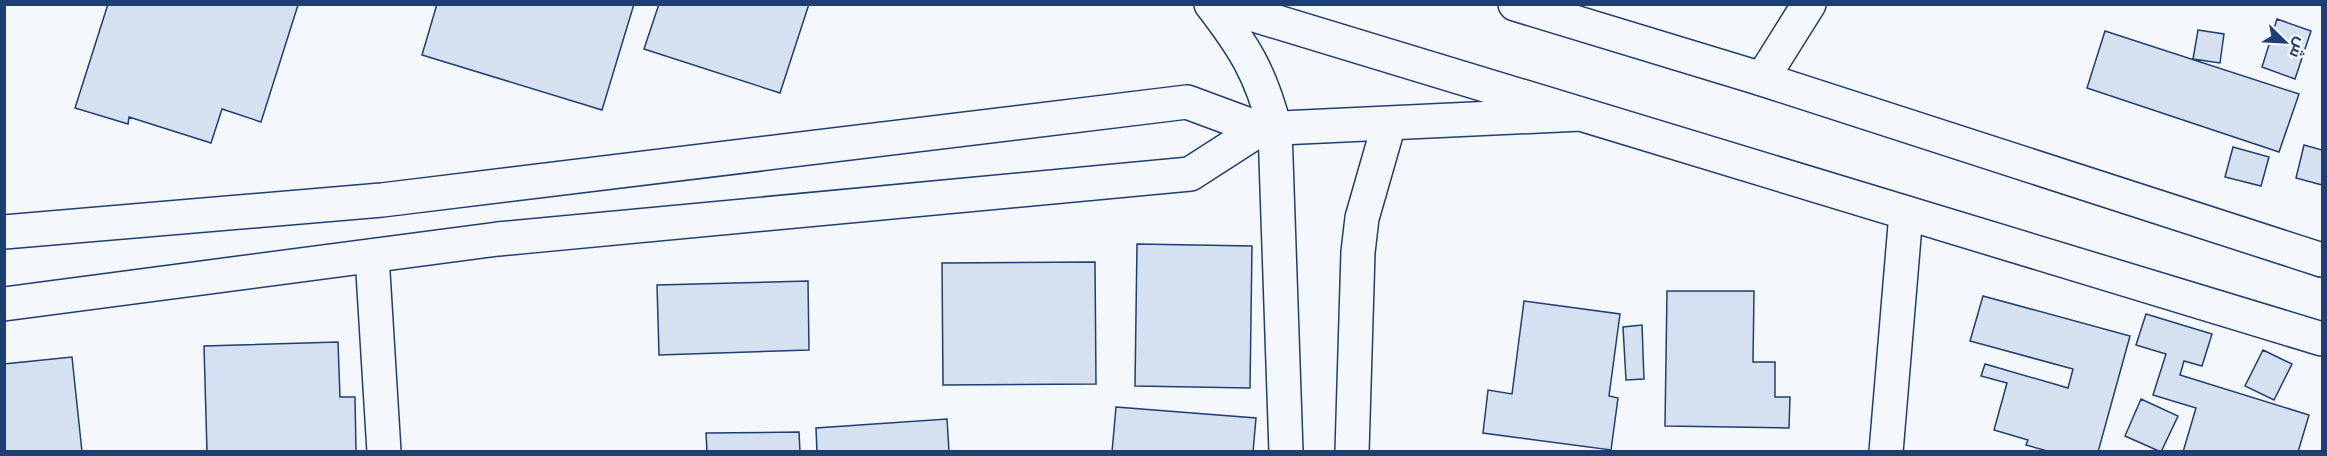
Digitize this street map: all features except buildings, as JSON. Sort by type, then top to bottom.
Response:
[{"type":"main road","points":[[1211,4],[1240,42],[1256,70],[1269,103],[1268,129],[1286,452]]},
{"type":"main road","points":[[1218,4],[2322,339]]},
{"type":"main road","points":[[1515,4],[1762,79],[2322,260]]},
{"type":"main road","points":[[1762,79],[1809,4]]},
{"type":"main road","points":[[4,232],[381,200],[1187,102],[1268,129],[1581,114]]},
{"type":"main road","points":[[1352,452],[1358,252],[1362,218],[1389,124]]},
{"type":"main road","points":[[4,304],[498,239],[1190,174],[1268,129]]},
{"type":"main road","points":[[1886,452],[1906,213]]},
{"type":"main road","points":[[372,256],[384,452]]}]
